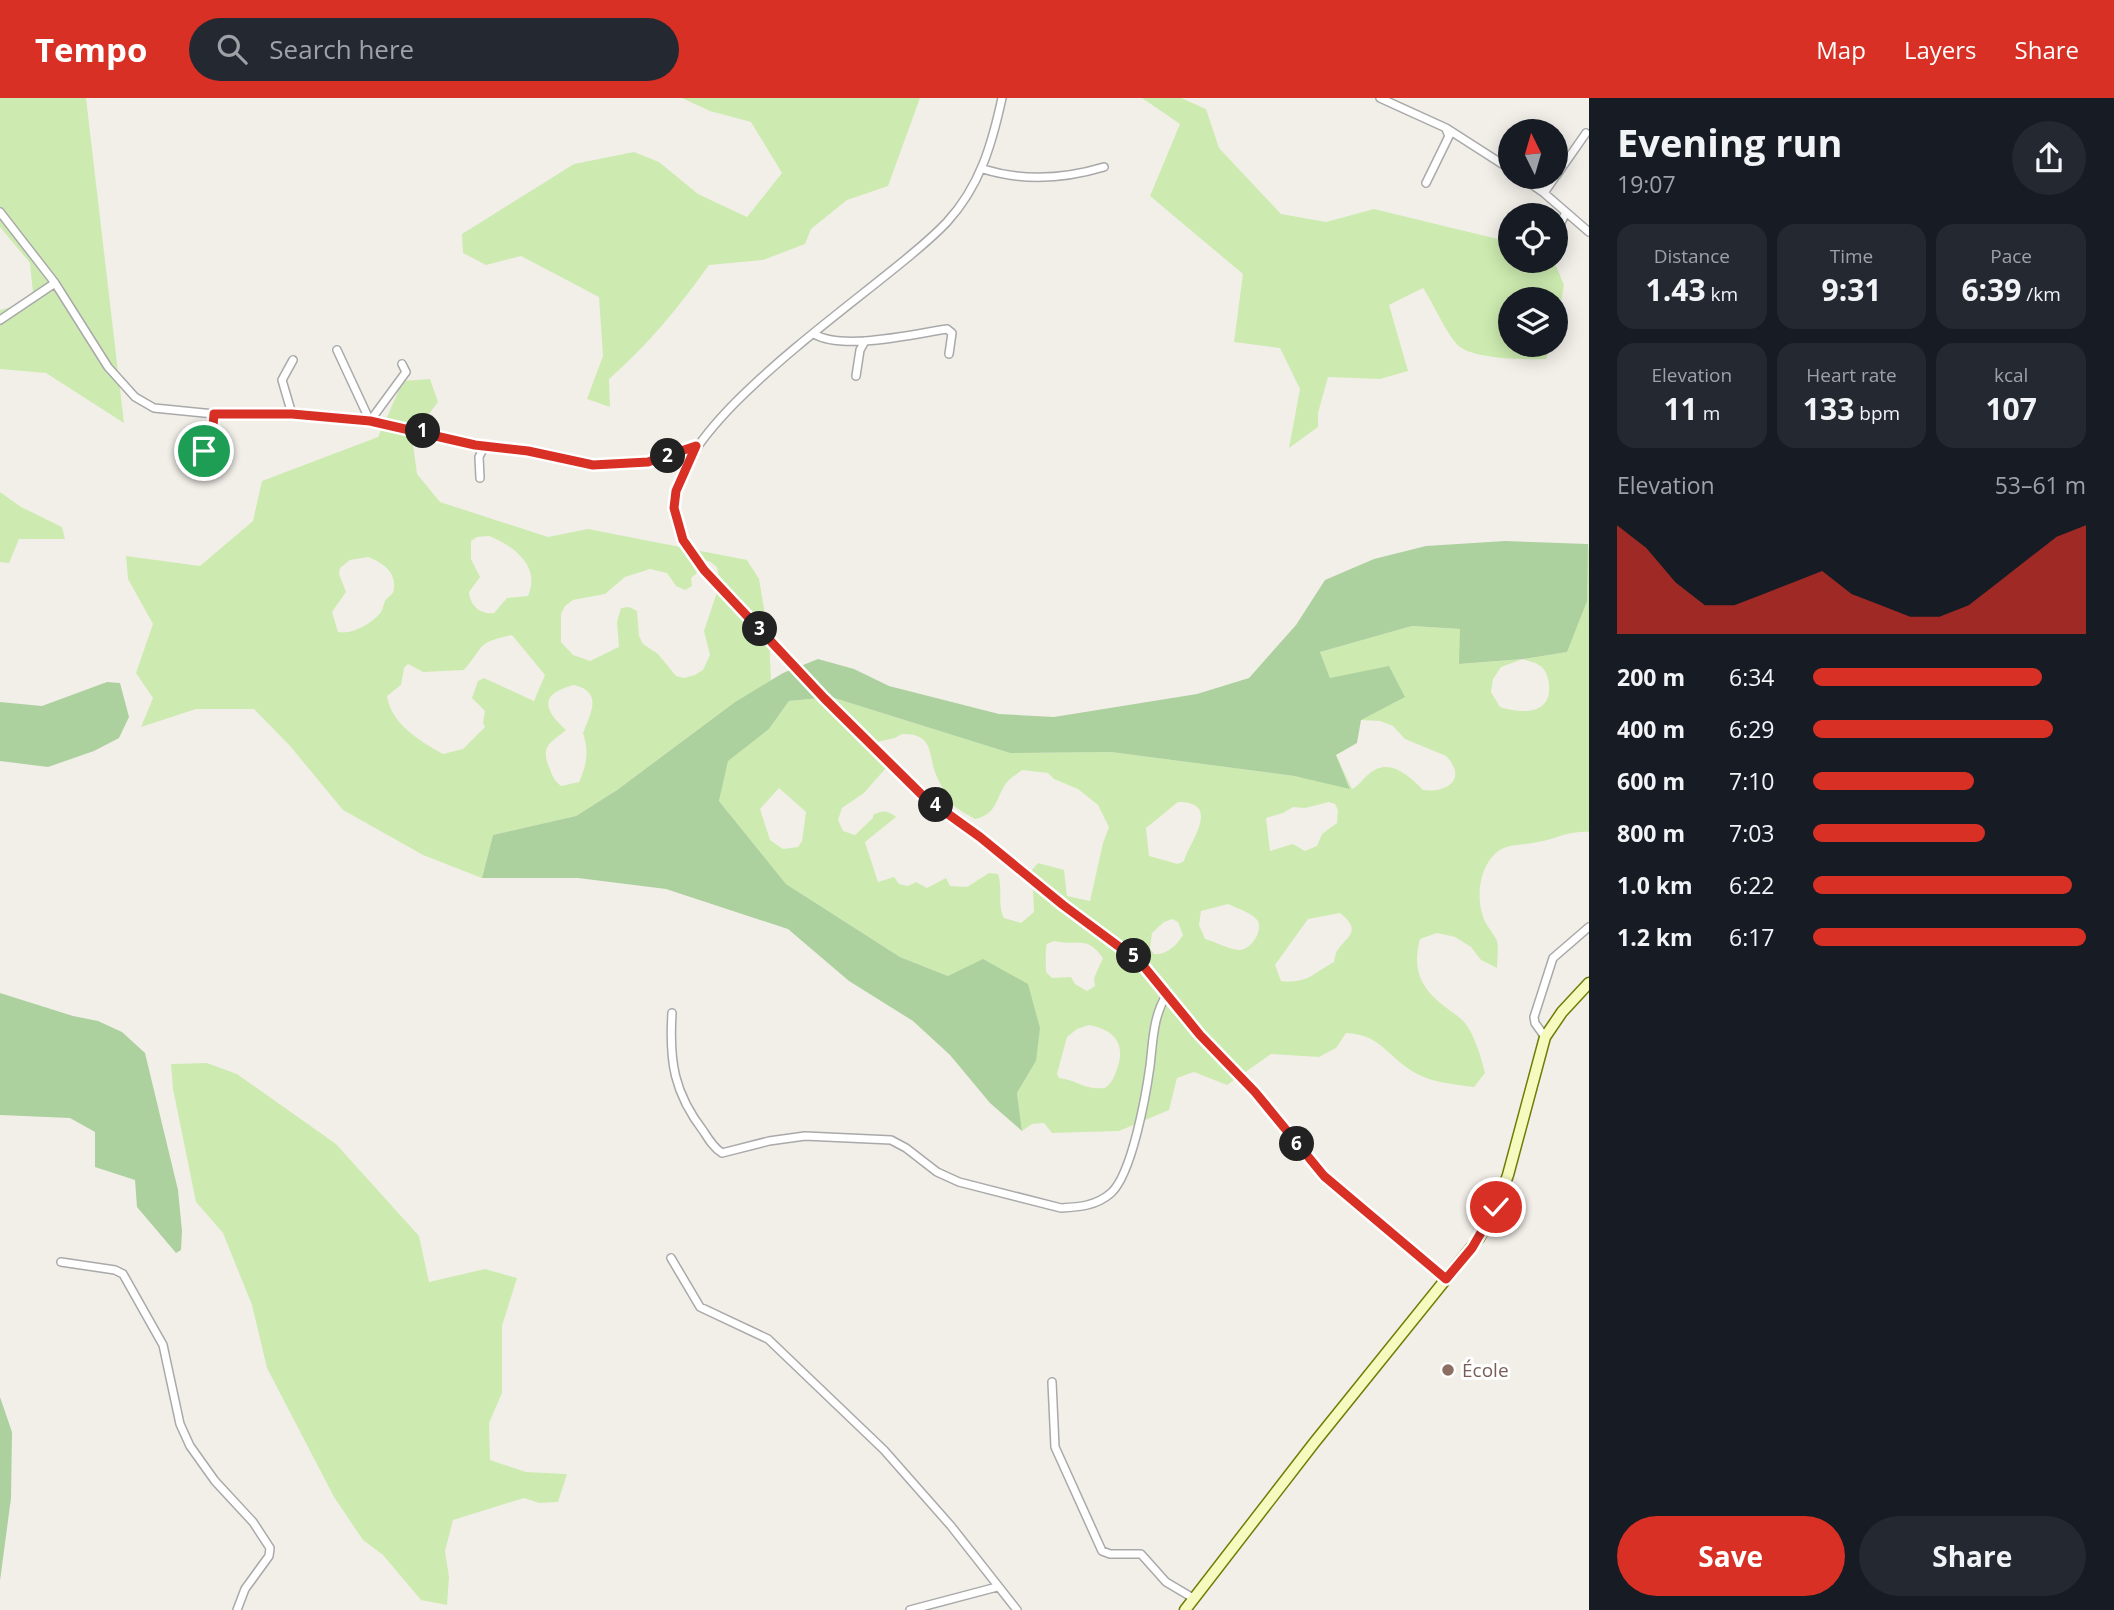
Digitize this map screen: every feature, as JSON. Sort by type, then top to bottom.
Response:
[{"type":"main road","points":[[1185,1610],[1314,1443],[1479,1238],[1502,1193],[1545,1037],[1562,1012],[1589,983]]},
{"type":"street","points":[[1002,98],[983,169],[966,198],[939,230],[756,382],[696,446],[676,491],[674,508],[683,540],[704,570],[824,698],[923,796],[980,837],[1063,905],[1135,957],[1200,1035],[1255,1092],[1324,1176],[1446,1279]]},
{"type":"street","points":[[1380,98],[1446,128],[1498,161]]},
{"type":"street","points":[[1426,183],[1448,136],[1446,128]]},
{"type":"street","points":[[1568,158],[1586,133]]},
{"type":"street","points":[[983,169],[1040,178],[1104,167]]},
{"type":"street","points":[[1538,189],[1556,203]]},
{"type":"street","points":[[1544,193],[1547,189]]},
{"type":"street","points":[[0,212],[55,283],[108,367],[141,402],[160,410],[214,414],[292,414],[370,421],[484,447],[519,449],[582,464],[648,462],[696,446]]},
{"type":"street","points":[[1568,214],[1589,232]]},
{"type":"street","points":[[0,320],[55,283]]},
{"type":"street","points":[[814,334],[824,340],[865,341],[947,329],[952,333],[949,354]]},
{"type":"street","points":[[856,376],[860,350],[865,341]]},
{"type":"street","points":[[337,350],[370,421]]},
{"type":"street","points":[[292,414],[282,380],[293,360]]},
{"type":"street","points":[[370,421],[406,372],[401,364]]},
{"type":"street","points":[[204,451],[213,426],[214,414]]},
{"type":"street","points":[[480,478],[479,457],[484,447]]},
{"type":"street","points":[[1545,1037],[1534,1017],[1549,965],[1589,927]]},
{"type":"street","points":[[671,1013],[671,1059],[682,1098],[691,1115],[722,1153],[768,1141],[805,1136],[891,1140],[906,1147],[937,1172],[959,1182],[1060,1208],[1073,1208],[1099,1202],[1119,1183],[1131,1153],[1145,1100],[1157,1010],[1167,994]]},
{"type":"street","points":[[671,1258],[700,1307],[768,1339],[884,1450],[951,1526],[1017,1610]]},
{"type":"street","points":[[61,1262],[115,1270],[122,1275],[163,1345],[180,1424],[190,1446],[215,1481],[253,1522],[270,1548],[269,1556],[245,1590],[237,1610]]},
{"type":"street","points":[[1052,1382],[1055,1447],[1102,1550],[1110,1554],[1141,1554],[1167,1582],[1193,1598]]},
{"type":"street","points":[[910,1610],[997,1587]]},
{"type":"green space","points":[[0,98],[86,98],[124,423],[46,373],[0,369],[0,310],[23,304],[33,293],[30,263],[0,227]]},
{"type":"green space","points":[[682,98],[920,98],[888,186],[847,200],[811,229],[805,244],[763,260],[709,265],[662,325],[609,379],[610,407],[587,399],[603,356],[599,297],[521,256],[486,265],[463,253],[462,234],[574,164],[634,152],[659,162],[698,194],[747,217],[782,173],[751,122],[710,111]]},
{"type":"green space","points":[[1142,98],[1181,98],[1206,109],[1219,148],[1281,214],[1326,222],[1374,209],[1498,239],[1498,273],[1559,273],[1564,287],[1498,287],[1498,357],[1547,357],[1546,359],[1514,359],[1489,356],[1460,347],[1423,288],[1389,305],[1408,371],[1380,379],[1328,377],[1318,413],[1318,427],[1289,448],[1300,389],[1280,348],[1234,342],[1243,274],[1150,196],[1180,124]]},
{"type":"green space","points":[[430,379],[438,402],[412,437],[417,474],[440,502],[548,537],[588,529],[747,560],[759,579],[769,638],[771,681],[735,702],[617,790],[576,816],[493,835],[482,878],[423,855],[343,810],[290,746],[254,709],[196,709],[141,727],[153,698],[136,673],[153,624],[128,579],[126,556],[200,566],[253,521],[262,481],[378,437],[403,381]],"holes":[[[489,536],[498,540],[523,558],[531,575],[528,596],[507,598],[494,613],[480,611],[474,605],[469,592],[480,577],[471,559],[471,541],[477,537]],[[368,557],[382,565],[393,577],[394,590],[373,620],[356,630],[338,632],[332,612],[346,592],[339,574],[340,568],[350,560]],[[701,561],[709,561],[717,567],[720,583],[704,631],[710,655],[703,670],[695,675],[684,678],[676,676],[658,654],[643,644],[639,636],[637,611],[629,607],[621,608],[617,622],[619,647],[590,661],[573,655],[561,642],[561,614],[565,606],[573,600],[605,594],[625,577],[650,569],[667,573],[676,586],[685,590],[692,586],[691,578],[697,573]],[[512,635],[545,675],[534,701],[484,678],[478,681],[472,698],[485,711],[485,727],[463,749],[443,754],[400,723],[387,696],[401,685],[404,668],[408,664],[423,672],[464,670],[483,646],[492,640]],[[574,685],[583,688],[592,698],[591,711],[583,733],[586,752],[582,776],[579,782],[561,786],[552,775],[546,754],[548,745],[566,730],[549,708],[550,697]]]},
{"type":"green space","points":[[0,492],[21,507],[62,527],[65,539],[19,539],[9,563],[0,562]]},
{"type":"green space","points":[[1505,541],[1588,544],[1587,601],[1567,652],[1524,659],[1459,664],[1460,629],[1412,626],[1320,652],[1330,678],[1389,666],[1405,697],[1361,720],[1357,743],[1336,755],[1350,789],[1294,776],[1111,752],[1010,753],[831,697],[789,701],[769,729],[728,761],[719,801],[786,884],[900,957],[948,976],[983,959],[1028,984],[1040,1028],[1036,1061],[1017,1093],[1022,1131],[990,1103],[950,1055],[913,1021],[849,981],[788,929],[666,889],[578,878],[482,878],[493,835],[576,816],[617,790],[735,702],[783,673],[818,659],[854,669],[889,686],[999,714],[1054,717],[1197,694],[1249,678],[1296,625],[1325,580],[1374,559],[1426,546]]},
{"type":"green space","points":[[1589,544],[1589,832],[1507,847],[1488,862],[1480,887],[1480,905],[1483,917],[1497,941],[1497,968],[1481,960],[1471,947],[1455,937],[1437,933],[1420,939],[1418,948],[1417,966],[1426,988],[1465,1023],[1475,1040],[1485,1073],[1474,1087],[1438,1082],[1422,1076],[1406,1067],[1373,1040],[1346,1033],[1336,1048],[1319,1057],[1271,1054],[1227,1085],[1194,1072],[1177,1078],[1169,1110],[1119,1131],[1052,1133],[1044,1123],[1032,1124],[1022,1131],[1017,1093],[1036,1061],[948,976],[900,957],[786,884],[719,801],[727,761],[769,729],[789,701],[831,697],[1010,753],[1111,752],[1294,776],[1350,788],[1336,755],[1352,789],[1376,769],[1384,767],[1405,774],[1423,790],[1440,789],[1447,787],[1455,778],[1455,771],[1446,756],[1405,739],[1393,726],[1380,721],[1361,720],[1330,678],[1320,652],[1412,626],[1460,629],[1460,664],[1567,652]],"holes":[[[1523,659],[1536,663],[1546,673],[1549,684],[1546,702],[1541,707],[1526,711],[1500,707],[1491,692],[1493,679],[1501,667]],[[902,734],[920,737],[928,746],[936,775],[950,801],[975,819],[983,817],[993,809],[1008,781],[1022,770],[1048,773],[1054,779],[1078,789],[1098,805],[1109,827],[1090,901],[1067,896],[1064,870],[1038,863],[1032,870],[1034,912],[1021,923],[1004,918],[998,874],[989,873],[967,887],[950,886],[946,878],[927,888],[916,882],[908,886],[899,884],[894,877],[878,882],[865,842],[896,817],[887,812],[876,813],[855,835],[843,831],[838,820],[842,808],[864,793],[886,768],[877,742]],[[779,788],[806,812],[802,841],[798,847],[783,849],[770,840],[760,809]],[[1178,802],[1191,804],[1199,809],[1200,824],[1184,861],[1178,864],[1149,856],[1146,828]],[[1329,802],[1335,804],[1338,810],[1337,823],[1322,834],[1317,846],[1305,851],[1293,844],[1270,851],[1266,818],[1293,807],[1305,808]],[[1228,904],[1258,921],[1259,930],[1247,947],[1238,950],[1230,948],[1205,939],[1199,925],[1201,911]],[[1340,913],[1352,930],[1337,951],[1334,962],[1310,977],[1298,981],[1281,981],[1275,965],[1308,919]],[[1172,919],[1178,922],[1183,935],[1171,949],[1154,954],[1150,948],[1152,933],[1164,922]],[[1054,941],[1092,946],[1103,958],[1094,978],[1095,986],[1087,991],[1075,984],[1071,977],[1052,978],[1046,972],[1047,944]],[[1089,1025],[1106,1030],[1116,1040],[1120,1052],[1117,1069],[1105,1088],[1086,1087],[1059,1078],[1057,1074],[1067,1037],[1077,1029]]]},
{"type":"green space","points":[[107,682],[120,683],[129,717],[119,738],[94,751],[48,767],[0,761],[0,702],[42,706]]},
{"type":"green space","points":[[0,993],[98,1021],[122,1032],[145,1053],[178,1190],[181,1250],[176,1253],[137,1207],[135,1180],[95,1167],[95,1132],[70,1118],[0,1115]]},
{"type":"green space","points":[[207,1063],[237,1074],[336,1144],[419,1236],[429,1282],[485,1269],[517,1278],[502,1326],[502,1393],[489,1423],[490,1460],[526,1472],[567,1474],[558,1502],[539,1503],[524,1498],[453,1520],[445,1551],[449,1577],[447,1605],[421,1600],[383,1555],[363,1540],[334,1497],[267,1368],[252,1305],[223,1233],[196,1202],[173,1089],[171,1064]]},
{"type":"green space","points":[[0,1397],[12,1432],[11,1498],[0,1581]]},
{"type":"place","name":"École","points":[[1448,1370]]},
{"type":"route","points":[[204,451],[213,426],[214,414],[292,414],[370,421],[475,445],[528,451],[593,465],[648,462],[696,446],[676,491],[674,508],[679,530],[694,558],[824,698],[923,796],[980,837],[1063,905],[1135,957],[1200,1035],[1255,1092],[1324,1176],[1342,1194],[1446,1279],[1472,1248],[1496,1207]]}]
